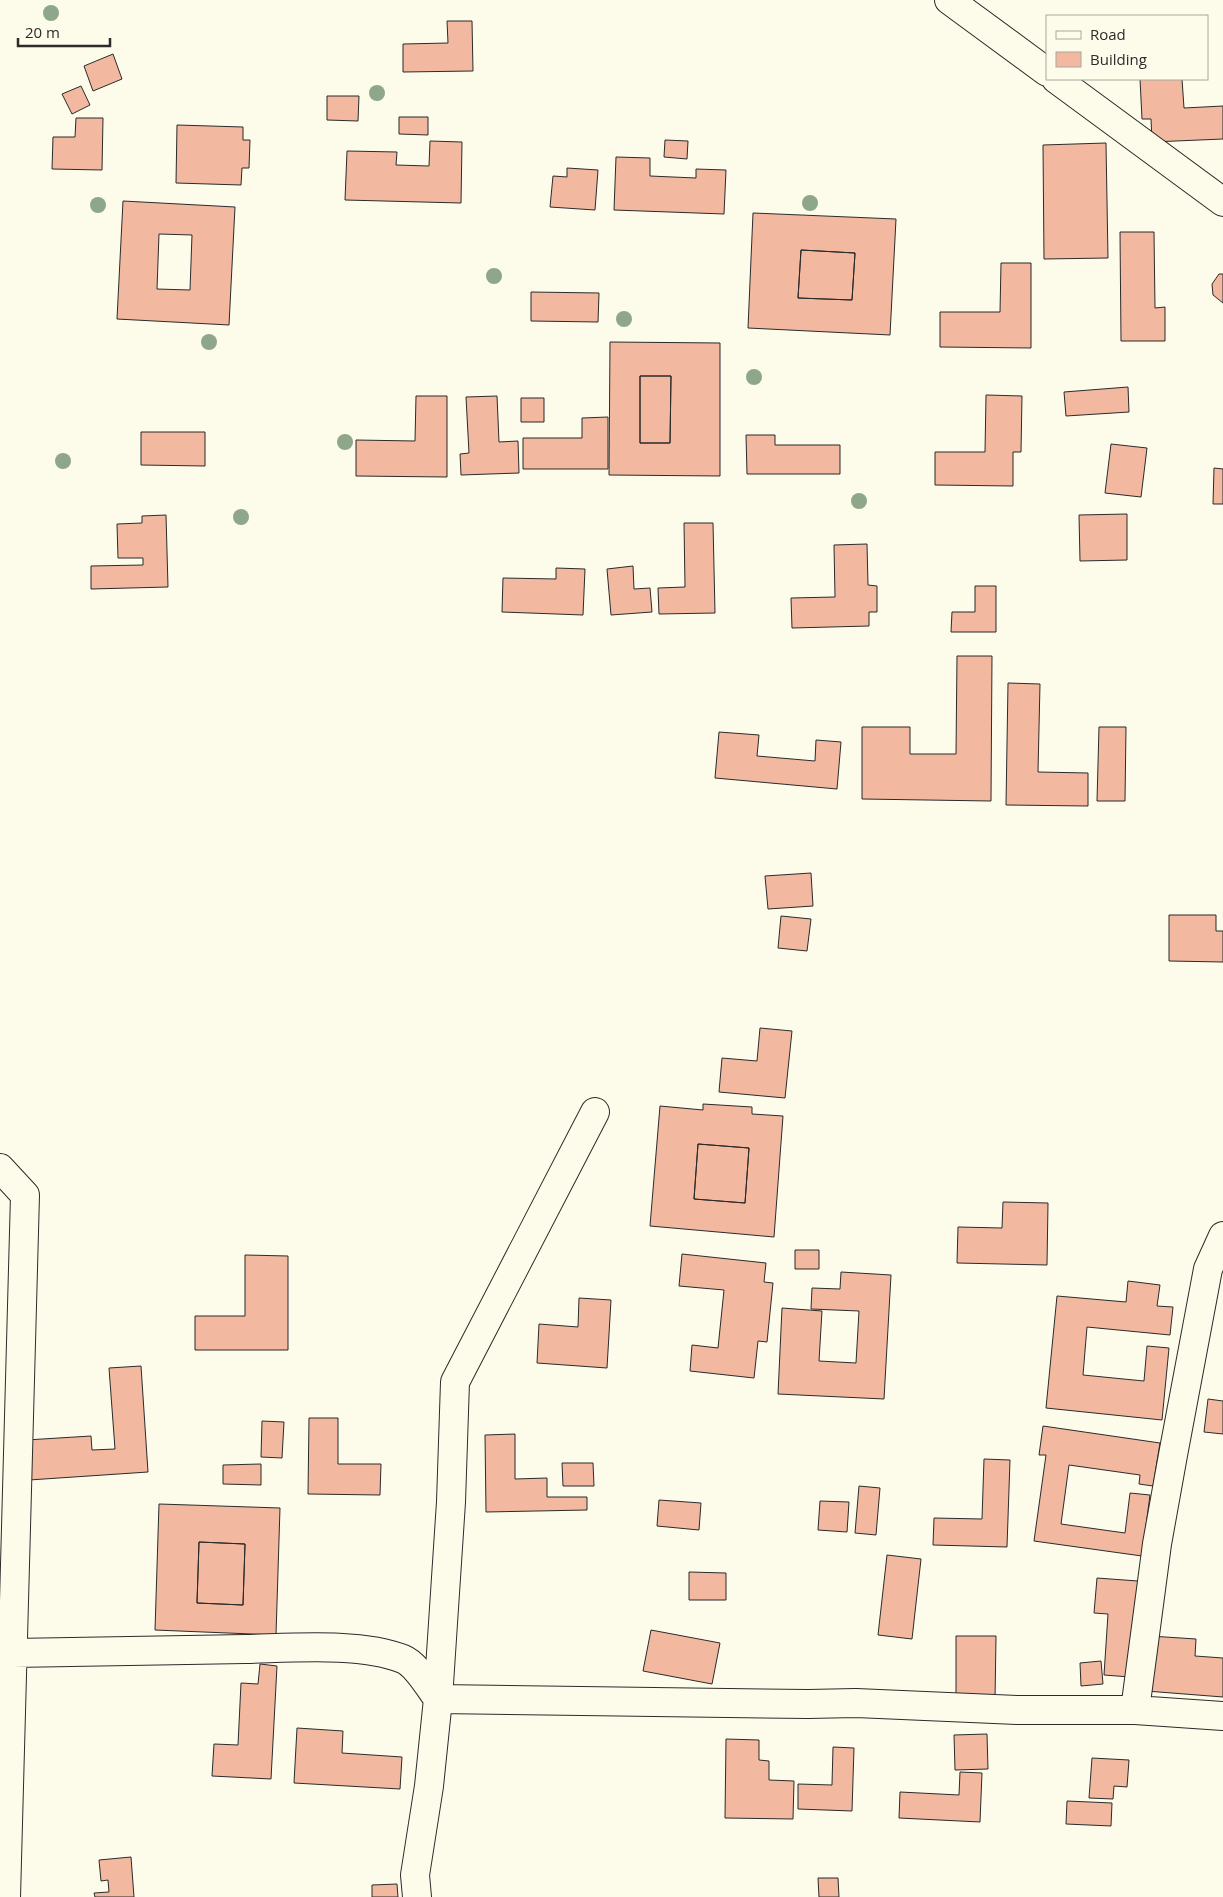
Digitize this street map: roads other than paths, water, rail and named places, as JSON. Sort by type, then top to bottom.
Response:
[{"type":"street","points":[[949,0],[1046,71]]},
{"type":"street","points":[[1057,80],[1223,202]]},
{"type":"street","points":[[417,1897],[415,1875],[429,1786],[438,1699],[452,1502],[455,1382],[595,1112]]},
{"type":"street","points":[[0,1168],[25,1196],[6,1897]]},
{"type":"street","points":[[1135,1710],[1157,1544],[1172,1455],[1208,1269],[1223,1236]]},
{"type":"street","points":[[13,1653],[293,1648],[361,1649],[385,1653],[406,1660],[419,1673],[438,1699]]},
{"type":"street","points":[[438,1699],[856,1703],[1017,1710],[1135,1710],[1223,1716]]}]
